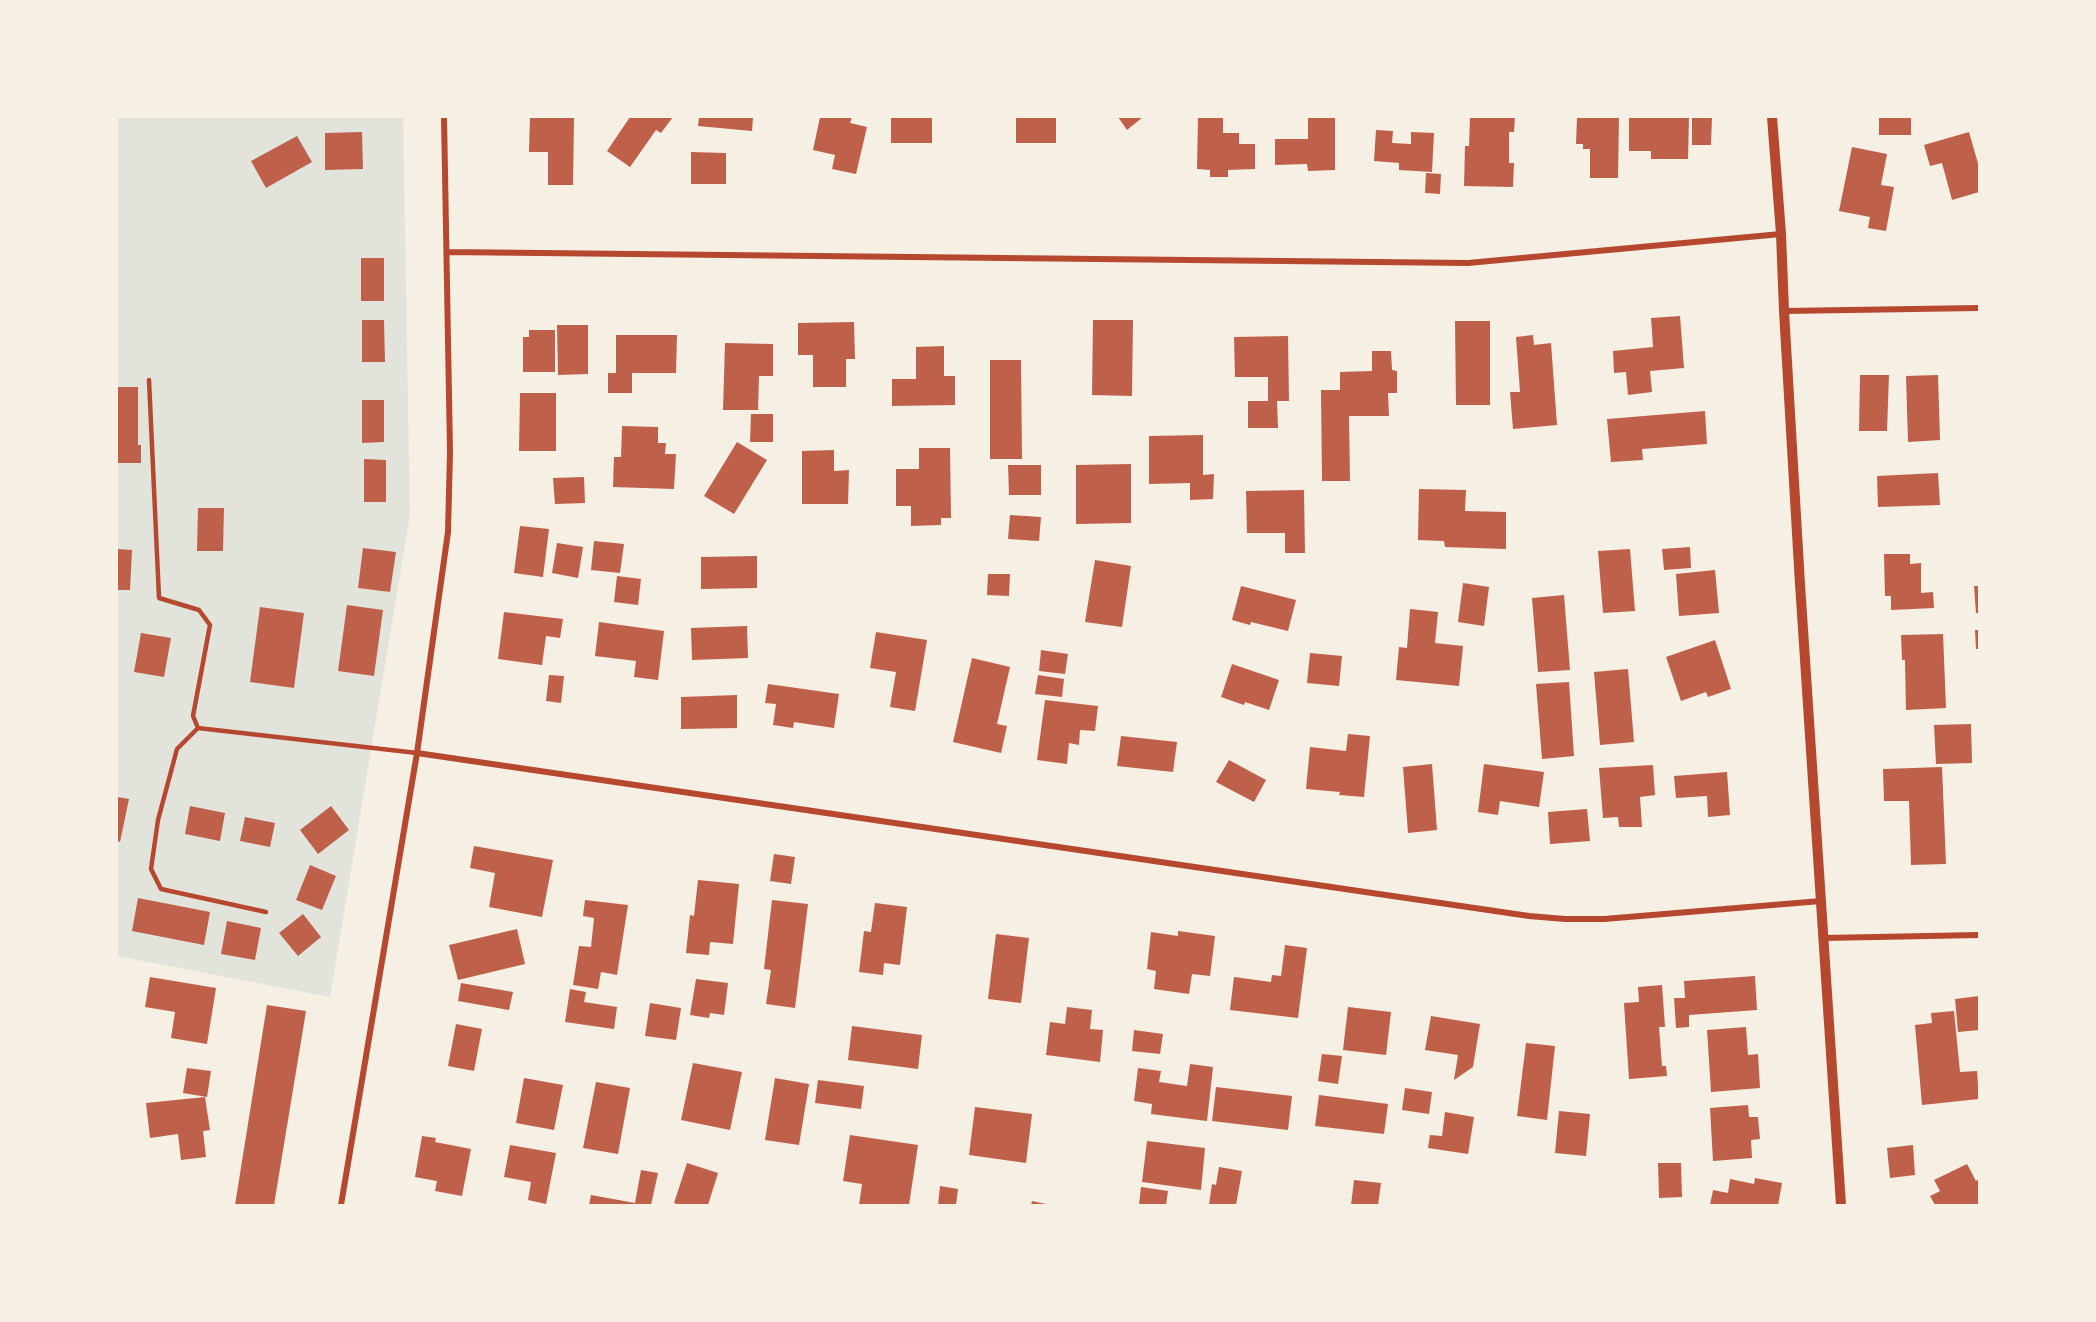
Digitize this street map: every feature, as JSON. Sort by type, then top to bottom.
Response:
[{"type":"street","points":[[341,1205],[417,753],[448,532],[450,452],[444,117]]},
{"type":"street","points":[[1772,117],[1841,1205]]},
{"type":"street","points":[[447,252],[1468,262],[1781,234]]},
{"type":"street","points":[[1784,311],[1979,308]]},
{"type":"street","points":[[417,753],[1529,916],[1604,919],[1821,901]]},
{"type":"street","points":[[1824,938],[1979,935]]},
{"type":"lane","points":[[149,380],[159,598],[199,610],[210,625],[193,716],[198,728]]},
{"type":"lane","points":[[198,728],[417,753]]},
{"type":"lane","points":[[198,728],[177,749],[158,820],[151,869],[161,889],[266,912]]},
{"type":"shaded area","points":[[117,117],[403,117],[410,515],[330,997],[117,956]]},
{"type":"building","points":[[530,117],[574,117],[573,185],[548,185],[548,152],[529,152]]},
{"type":"building","points":[[630,117],[673,117],[661,133],[656,130],[630,167],[607,151]]},
{"type":"building","points":[[699,117],[753,117],[752,131],[698,126]]},
{"type":"building","points":[[820,117],[852,117],[850,123],[867,127],[856,174],[832,169],[835,155],[813,150]]},
{"type":"building","points":[[891,117],[932,117],[932,143],[891,143]]},
{"type":"building","points":[[1016,117],[1056,117],[1056,143],[1016,143]]},
{"type":"building","points":[[1118,117],[1143,117],[1127,130]]},
{"type":"building","points":[[1198,117],[1223,117],[1223,133],[1239,133],[1239,144],[1255,144],[1255,169],[1228,170],[1228,177],[1210,177],[1210,170],[1197,169]]},
{"type":"building","points":[[1308,117],[1335,117],[1335,170],[1308,171],[1307,164],[1275,165],[1275,139],[1308,139]]},
{"type":"building","points":[[1470,117],[1515,117],[1514,132],[1509,132],[1509,163],[1514,163],[1513,187],[1464,186],[1465,146],[1469,146]]},
{"type":"building","points":[[1577,117],[1619,117],[1618,178],[1590,178],[1590,149],[1583,149],[1583,144],[1576,144]]},
{"type":"building","points":[[1629,117],[1689,117],[1688,159],[1651,159],[1651,151],[1629,151]]},
{"type":"building","points":[[1692,117],[1712,117],[1711,145],[1692,145]]},
{"type":"building","points":[[1879,117],[1911,117],[1911,135],[1879,135]]},
{"type":"building","points":[[1376,130],[1393,131],[1392,143],[1411,144],[1411,132],[1434,133],[1432,172],[1399,170],[1399,163],[1374,161]]},
{"type":"building","points":[[362,132],[363,169],[325,170],[325,133]]},
{"type":"building","points":[[1969,132],[1979,167],[1979,192],[1952,200],[1942,163],[1930,166],[1924,145]]},
{"type":"building","points":[[297,136],[312,162],[266,188],[251,161]]},
{"type":"building","points":[[1852,147],[1887,154],[1881,185],[1894,187],[1886,231],[1868,228],[1870,217],[1839,211]]},
{"type":"building","points":[[691,152],[726,153],[726,184],[691,184]]},
{"type":"building","points":[[1426,173],[1441,174],[1440,194],[1425,193]]},
{"type":"building","points":[[361,258],[384,258],[384,301],[361,301]]},
{"type":"building","points":[[1680,316],[1684,368],[1650,371],[1652,392],[1628,395],[1626,372],[1614,373],[1613,351],[1653,347],[1651,318]]},
{"type":"building","points":[[362,320],[384,320],[385,362],[362,362]]},
{"type":"building","points":[[1093,320],[1133,320],[1132,396],[1092,395]]},
{"type":"building","points":[[1455,321],[1490,321],[1490,405],[1456,405]]},
{"type":"building","points":[[854,322],[855,359],[846,359],[846,387],[813,387],[813,355],[798,355],[798,323]]},
{"type":"building","points":[[557,325],[588,325],[588,374],[558,375]]},
{"type":"building","points":[[529,330],[555,330],[555,372],[523,372],[523,337],[529,337]]},
{"type":"building","points":[[616,335],[677,335],[676,373],[632,373],[632,393],[608,393],[608,373],[616,373]]},
{"type":"building","points":[[1533,335],[1534,345],[1551,343],[1557,425],[1513,429],[1510,392],[1520,392],[1516,337]]},
{"type":"building","points":[[1288,336],[1289,401],[1277,401],[1278,428],[1248,428],[1248,401],[1268,401],[1268,377],[1235,377],[1234,337]]},
{"type":"building","points":[[725,343],[773,344],[773,376],[759,376],[758,410],[723,410]]},
{"type":"building","points":[[944,346],[944,376],[955,376],[955,405],[892,406],[892,379],[916,379],[916,347]]},
{"type":"building","points":[[1372,351],[1391,351],[1392,370],[1397,371],[1397,393],[1388,393],[1389,416],[1349,416],[1350,481],[1322,481],[1321,390],[1340,390],[1340,372],[1372,371]]},
{"type":"building","points":[[990,360],[1021,360],[1022,459],[990,459]]},
{"type":"building","points":[[1860,375],[1889,375],[1887,431],[1859,431]]},
{"type":"building","points":[[1938,375],[1940,440],[1908,442],[1906,376]]},
{"type":"building","points":[[117,387],[138,387],[138,445],[141,445],[141,463],[117,463]]},
{"type":"building","points":[[520,393],[556,393],[556,451],[519,451]]},
{"type":"building","points":[[362,400],[384,400],[384,442],[362,443]]},
{"type":"building","points":[[1705,411],[1707,444],[1642,449],[1643,460],[1611,462],[1607,419]]},
{"type":"building","points":[[751,414],[773,414],[773,442],[750,442]]},
{"type":"building","points":[[622,426],[658,427],[658,443],[666,443],[665,454],[676,454],[674,489],[613,487],[614,457],[621,457]]},
{"type":"building","points":[[1203,435],[1203,475],[1214,474],[1213,499],[1190,500],[1190,483],[1149,484],[1149,436]]},
{"type":"building","points":[[737,442],[767,460],[734,514],[704,496]]},
{"type":"building","points":[[919,448],[950,448],[951,518],[941,518],[941,525],[911,526],[911,506],[896,506],[896,469],[919,469]]},
{"type":"building","points":[[834,450],[834,471],[849,470],[848,504],[802,504],[802,451]]},
{"type":"building","points":[[364,459],[386,460],[386,502],[364,502]]},
{"type":"building","points":[[1131,464],[1131,523],[1076,524],[1076,465]]},
{"type":"building","points":[[1008,465],[1041,465],[1041,495],[1009,495]]},
{"type":"building","points":[[1938,473],[1940,505],[1878,507],[1877,476]]},
{"type":"building","points":[[584,477],[585,503],[555,504],[553,478]]},
{"type":"building","points":[[1419,489],[1466,490],[1465,511],[1506,512],[1506,549],[1445,547],[1444,541],[1418,540]]},
{"type":"building","points":[[1304,490],[1305,553],[1285,553],[1285,533],[1247,533],[1246,491]]},
{"type":"building","points":[[198,508],[224,508],[223,551],[197,551]]},
{"type":"building","points":[[1010,515],[1041,517],[1039,541],[1008,539]]},
{"type":"building","points":[[520,526],[549,529],[543,577],[514,573]]},
{"type":"building","points":[[594,541],[624,544],[620,573],[591,570]]},
{"type":"building","points":[[557,543],[583,547],[578,578],[552,573]]},
{"type":"building","points":[[1690,547],[1691,568],[1664,570],[1662,549]]},
{"type":"building","points":[[363,548],[396,552],[390,592],[358,588]]},
{"type":"building","points":[[117,549],[132,550],[130,590],[117,590]]},
{"type":"building","points":[[1630,549],[1635,611],[1603,613],[1598,551]]},
{"type":"building","points":[[1884,554],[1910,554],[1910,564],[1921,563],[1921,593],[1933,592],[1934,608],[1891,610],[1891,596],[1885,596]]},
{"type":"building","points":[[757,556],[757,588],[701,589],[701,557]]},
{"type":"building","points":[[1095,560],[1131,566],[1122,627],[1085,622]]},
{"type":"building","points":[[1715,570],[1719,613],[1679,616],[1676,574]]},
{"type":"building","points":[[988,574],[1010,574],[1009,596],[987,595]]},
{"type":"building","points":[[617,576],[641,579],[638,605],[614,602]]},
{"type":"building","points":[[1463,583],[1489,587],[1484,626],[1458,622]]},
{"type":"building","points":[[1241,586],[1296,600],[1288,631],[1232,620]]},
{"type":"building","points":[[1974,586],[1979,586],[1979,613],[1976,613]]},
{"type":"building","points":[[1564,595],[1570,670],[1538,672],[1532,598]]},
{"type":"building","points":[[347,605],[383,610],[374,676],[338,671]]},
{"type":"building","points":[[260,607],[304,613],[294,688],[250,682]]},
{"type":"building","points":[[1410,609],[1438,612],[1435,643],[1463,646],[1459,686],[1396,680],[1399,647],[1407,648]]},
{"type":"building","points":[[504,612],[563,619],[560,638],[546,636],[542,665],[498,659]]},
{"type":"building","points":[[599,622],[664,631],[658,680],[634,677],[636,661],[595,656]]},
{"type":"building","points":[[747,626],[748,658],[692,660],[691,628]]},
{"type":"building","points":[[1975,630],[1979,630],[1979,649],[1976,649]]},
{"type":"building","points":[[876,632],[927,640],[915,711],[890,707],[896,672],[870,668]]},
{"type":"building","points":[[141,633],[171,638],[164,677],[134,672]]},
{"type":"building","points":[[1943,634],[1946,708],[1906,710],[1905,660],[1902,660],[1901,635]]},
{"type":"building","points":[[1715,640],[1731,689],[1708,697],[1706,692],[1681,701],[1666,657]]},
{"type":"building","points":[[1041,650],[1068,654],[1065,674],[1039,671]]},
{"type":"building","points":[[1310,653],[1342,656],[1339,686],[1307,683]]},
{"type":"building","points":[[972,658],[1010,667],[997,724],[1007,726],[1001,753],[953,742]]},
{"type":"building","points":[[1232,664],[1279,680],[1269,710],[1221,697]]},
{"type":"building","points":[[1628,669],[1634,742],[1600,745],[1594,672]]},
{"type":"building","points":[[549,675],[564,676],[561,703],[546,701]]},
{"type":"building","points":[[1038,675],[1064,679],[1062,697],[1035,694]]},
{"type":"building","points":[[1569,682],[1574,756],[1542,759],[1536,684]]},
{"type":"building","points":[[768,684],[839,694],[834,728],[794,722],[793,728],[773,725],[776,704],[765,703]]},
{"type":"building","points":[[737,695],[737,728],[681,729],[681,697]]},
{"type":"building","points":[[1045,700],[1098,706],[1095,731],[1080,730],[1079,745],[1069,743],[1067,764],[1037,760]]},
{"type":"building","points":[[1971,724],[1972,763],[1936,764],[1934,725]]},
{"type":"building","points":[[1348,734],[1370,736],[1364,797],[1306,789],[1310,747],[1346,751]]},
{"type":"building","points":[[1121,736],[1177,742],[1173,772],[1117,766]]},
{"type":"building","points":[[1229,760],[1266,780],[1254,802],[1216,782]]},
{"type":"building","points":[[1432,764],[1437,830],[1408,833],[1403,767]]},
{"type":"building","points":[[1484,764],[1544,772],[1539,807],[1500,801],[1498,815],[1478,812]]},
{"type":"building","points":[[1653,765],[1655,795],[1640,797],[1642,827],[1619,827],[1618,817],[1603,818],[1599,768]]},
{"type":"building","points":[[1942,767],[1946,864],[1911,865],[1909,801],[1884,801],[1883,769]]},
{"type":"building","points":[[1727,772],[1730,815],[1708,817],[1707,796],[1676,798],[1674,776]]},
{"type":"building","points":[[117,797],[129,799],[120,842],[117,841]]},
{"type":"building","points":[[190,806],[225,813],[220,841],[185,834]]},
{"type":"building","points":[[331,806],[349,830],[318,854],[300,830]]},
{"type":"building","points":[[1587,809],[1590,841],[1550,844],[1548,812]]},
{"type":"building","points":[[245,817],[275,823],[270,847],[240,841]]},
{"type":"building","points":[[474,846],[553,860],[542,917],[489,907],[495,873],[470,868]]},
{"type":"building","points":[[774,854],[795,857],[791,884],[770,881]]},
{"type":"building","points":[[310,865],[336,876],[322,910],[296,900]]},
{"type":"building","points":[[698,880],[739,884],[733,944],[710,942],[709,955],[686,953],[690,915],[694,916]]},
{"type":"building","points":[[138,898],[210,912],[204,945],[132,931]]},
{"type":"building","points":[[585,900],[628,905],[617,975],[601,972],[598,989],[573,985],[579,946],[591,947],[594,918],[583,916]]},
{"type":"building","points":[[772,900],[808,904],[795,1008],[766,1004],[771,970],[764,969]]},
{"type":"building","points":[[875,903],[907,907],[900,965],[884,963],[883,975],[859,972],[864,931],[871,932]]},
{"type":"building","points":[[303,914],[321,937],[298,956],[279,933]]},
{"type":"building","points":[[227,921],[261,928],[255,960],[221,954]]},
{"type":"building","points":[[517,929],[525,964],[458,980],[449,945]]},
{"type":"building","points":[[1178,931],[1215,936],[1210,976],[1192,974],[1189,994],[1154,989],[1156,971],[1147,969],[1151,932],[1178,936]]},
{"type":"building","points":[[996,934],[1029,938],[1021,1003],[988,999]]},
{"type":"building","points":[[1285,945],[1307,948],[1298,1018],[1230,1010],[1234,977],[1271,982],[1272,975],[1281,976]]},
{"type":"building","points":[[1755,976],[1757,1010],[1689,1015],[1689,1027],[1676,1028],[1674,998],[1685,998],[1684,981]]},
{"type":"building","points":[[150,977],[216,988],[207,1044],[171,1038],[175,1012],[145,1007]]},
{"type":"building","points":[[696,979],[728,983],[724,1015],[710,1013],[709,1018],[690,1015]]},
{"type":"building","points":[[461,983],[513,992],[509,1010],[458,1001]]},
{"type":"building","points":[[1662,985],[1665,1027],[1659,1027],[1662,1066],[1666,1066],[1667,1076],[1629,1079],[1624,1003],[1639,1002],[1638,987]]},
{"type":"building","points":[[570,989],[586,992],[584,1002],[617,1007],[614,1029],[565,1022]]},
{"type":"building","points":[[1979,996],[1979,1030],[1958,1032],[1955,999]]},
{"type":"building","points":[[650,1003],[681,1008],[676,1040],[645,1036]]},
{"type":"building","points":[[267,1005],[306,1011],[274,1205],[235,1205]]},
{"type":"building","points":[[1067,1007],[1092,1010],[1090,1029],[1103,1030],[1100,1062],[1046,1055],[1050,1022],[1065,1024]]},
{"type":"building","points":[[1348,1007],[1391,1012],[1386,1055],[1343,1050]]},
{"type":"building","points":[[1954,1011],[1960,1072],[1977,1071],[1979,1099],[1922,1105],[1915,1025],[1932,1023],[1931,1013]]},
{"type":"building","points":[[1431,1016],[1480,1024],[1473,1067],[1454,1080],[1458,1055],[1425,1050]]},
{"type":"building","points":[[456,1024],[482,1029],[474,1071],[448,1066]]},
{"type":"building","points":[[852,1026],[922,1035],[918,1069],[848,1060]]},
{"type":"building","points":[[1746,1027],[1748,1055],[1758,1054],[1760,1088],[1711,1092],[1707,1030]]},
{"type":"building","points":[[1134,1030],[1163,1034],[1160,1054],[1132,1051]]},
{"type":"building","points":[[1526,1043],[1555,1046],[1547,1120],[1517,1116]]},
{"type":"building","points":[[1322,1054],[1342,1056],[1338,1084],[1318,1081]]},
{"type":"building","points":[[693,1063],[742,1072],[730,1130],[681,1120]]},
{"type":"building","points":[[1190,1064],[1213,1067],[1207,1121],[1151,1114],[1152,1104],[1134,1101],[1138,1068],[1161,1071],[1159,1082],[1187,1086]]},
{"type":"building","points":[[187,1068],[211,1071],[207,1097],[183,1093]]},
{"type":"building","points":[[524,1078],[563,1085],[554,1130],[516,1123]]},
{"type":"building","points":[[775,1078],[809,1084],[799,1145],[765,1140]]},
{"type":"building","points":[[818,1080],[864,1086],[861,1109],[815,1103]]},
{"type":"building","points":[[596,1082],[630,1088],[618,1154],[583,1148]]},
{"type":"building","points":[[1216,1087],[1292,1096],[1288,1130],[1212,1121]]},
{"type":"building","points":[[1405,1088],[1432,1092],[1429,1114],[1402,1110]]},
{"type":"building","points":[[1319,1095],[1388,1104],[1384,1134],[1315,1126]]},
{"type":"building","points":[[205,1097],[210,1130],[203,1131],[206,1157],[181,1160],[178,1134],[150,1138],[146,1103]]},
{"type":"building","points":[[1748,1105],[1749,1117],[1758,1117],[1760,1139],[1751,1140],[1752,1158],[1713,1161],[1710,1108]]},
{"type":"building","points":[[975,1107],[1032,1114],[1026,1163],[969,1155]]},
{"type":"building","points":[[1559,1111],[1590,1114],[1586,1156],[1555,1153]]},
{"type":"building","points":[[1445,1112],[1474,1117],[1468,1154],[1428,1148],[1430,1135],[1442,1136]]},
{"type":"building","points":[[850,1135],[918,1145],[909,1205],[859,1205],[862,1184],[843,1181]]},
{"type":"building","points":[[422,1136],[436,1138],[435,1142],[471,1149],[462,1196],[435,1191],[437,1181],[415,1177]]},
{"type":"building","points":[[1147,1141],[1205,1148],[1201,1190],[1142,1182]]},
{"type":"building","points":[[510,1145],[556,1153],[546,1204],[528,1200],[531,1182],[504,1177]]},
{"type":"building","points":[[1913,1145],[1915,1175],[1890,1178],[1887,1148]]},
{"type":"building","points":[[687,1163],[718,1173],[708,1205],[674,1203]]},
{"type":"building","points":[[1658,1163],[1681,1163],[1682,1197],[1659,1198]]},
{"type":"building","points":[[1967,1164],[1976,1181],[1979,1179],[1979,1205],[1935,1205],[1930,1196],[1940,1191],[1934,1180]]},
{"type":"building","points":[[1219,1167],[1242,1171],[1236,1205],[1209,1205],[1212,1184],[1216,1185]]},
{"type":"building","points":[[641,1170],[658,1173],[651,1205],[589,1205],[591,1195],[635,1203]]},
{"type":"building","points":[[1755,1178],[1782,1183],[1778,1205],[1710,1205],[1713,1190],[1728,1193],[1730,1179],[1754,1184]]},
{"type":"building","points":[[1354,1180],[1381,1183],[1378,1205],[1351,1205]]},
{"type":"building","points":[[940,1186],[958,1189],[956,1205],[938,1205]]},
{"type":"building","points":[[1141,1187],[1168,1191],[1166,1205],[1139,1205]]},
{"type":"building","points":[[1032,1201],[1046,1204],[1046,1205],[1031,1205]]}]
